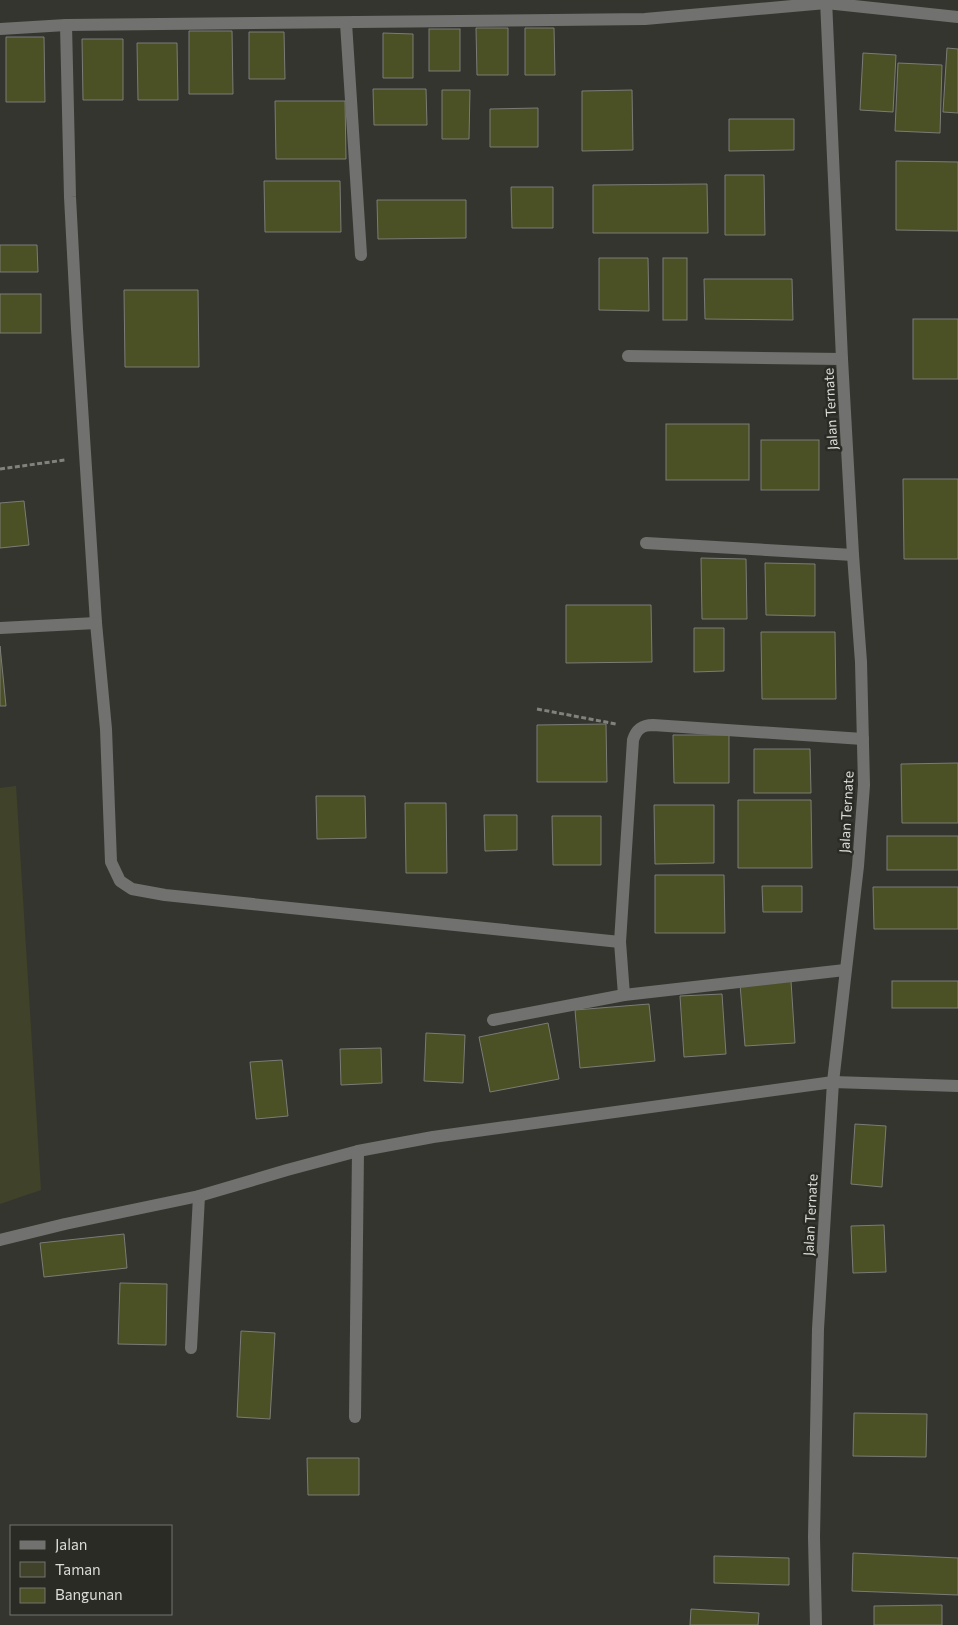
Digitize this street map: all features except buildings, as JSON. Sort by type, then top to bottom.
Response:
[{"type":"street","points":[[0,30],[66,25],[645,19],[826,2],[958,18]]},
{"type":"street","name":"Jalan Ternate","points":[[816,1625],[814,1537],[818,1329],[833,1082],[859,857],[864,785],[861,662],[842,359],[826,2]]},
{"type":"street","points":[[346,23],[361,255]]},
{"type":"street","points":[[66,25],[70,197],[85,458],[96,622],[106,729],[111,862],[120,880],[132,889],[165,895],[620,942]]},
{"type":"street","points":[[628,356],[842,359]]},
{"type":"street","points":[[646,543],[853,555]]},
{"type":"street","points":[[0,628],[96,622]]},
{"type":"street","points":[[624,995],[620,942],[634,740],[639,728],[644,725],[653,725],[863,739]]},
{"type":"street","points":[[493,1020],[624,995],[845,970]]},
{"type":"street","points":[[0,1240],[64,1224],[199,1196],[358,1151],[433,1137],[833,1082],[958,1086]]},
{"type":"street","points":[[355,1417],[358,1151]]},
{"type":"street","points":[[191,1348],[199,1196]]},
{"type":"path","points":[[0,469],[85,458]]},
{"type":"path","points":[[537,709],[639,728]]},
{"type":"green space","points":[[16,786],[41,1190],[0,1204],[0,788]]}]
